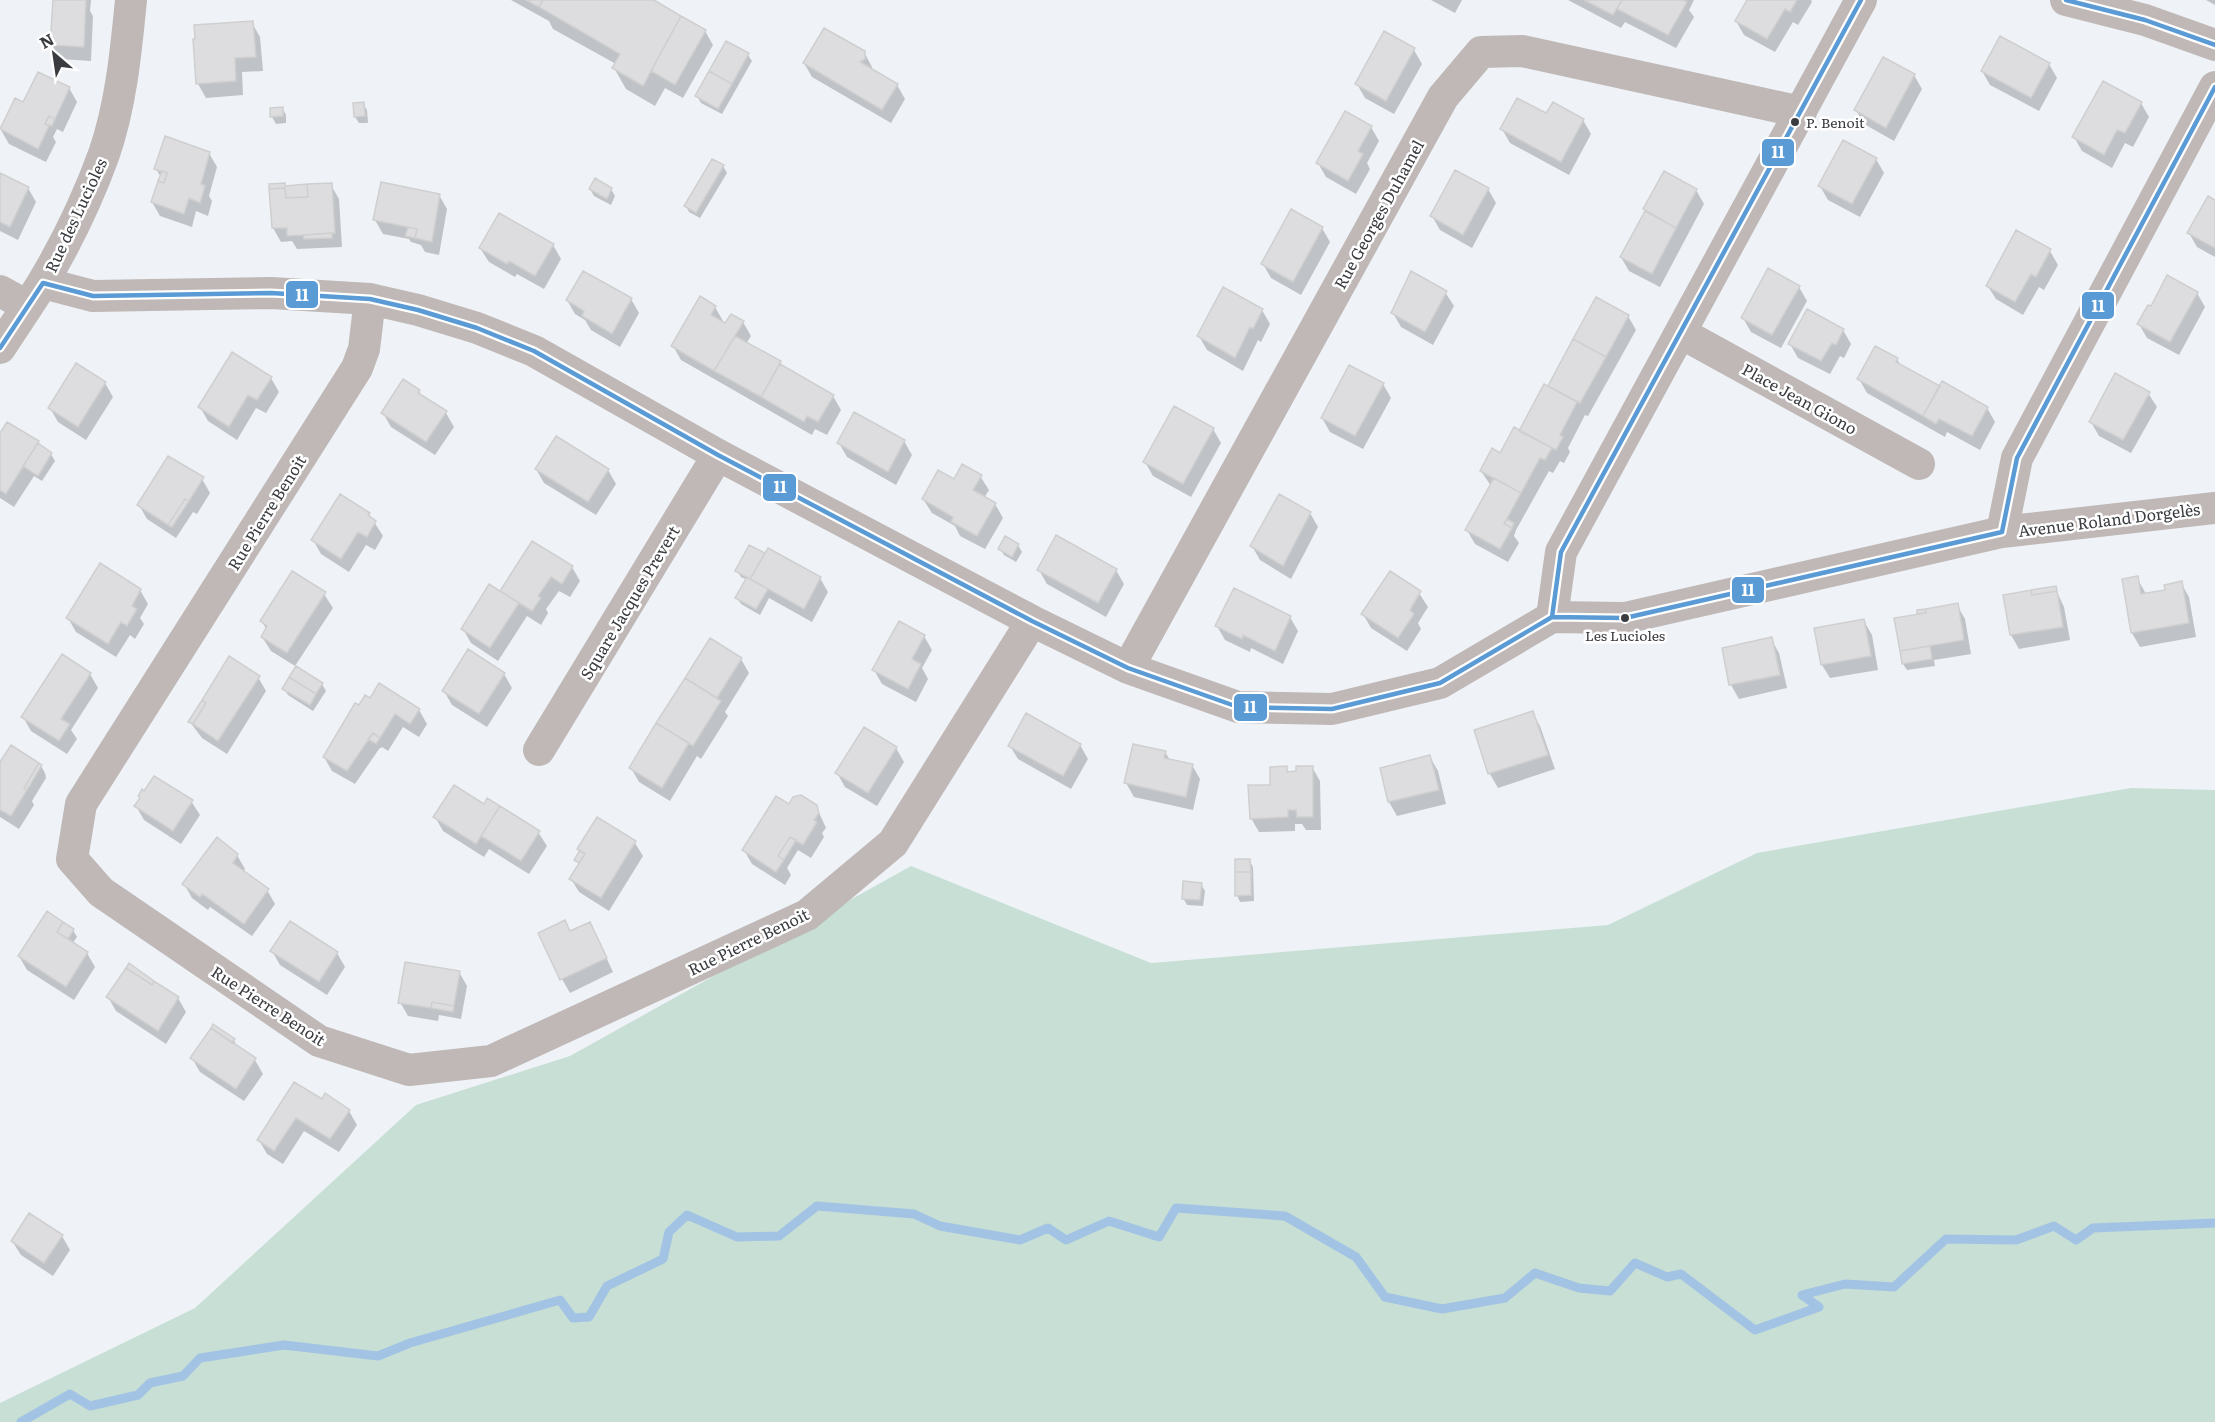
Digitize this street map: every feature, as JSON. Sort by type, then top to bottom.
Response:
[{"type":"street","name":"Rue des Lucioles","points":[[0,348],[35,294],[67,238],[104,152],[115,111],[131,0]]},
{"type":"street","points":[[0,291],[93,296],[271,293],[370,299],[418,310],[477,328],[534,351],[718,455],[1032,621],[1128,668],[1238,707],[1332,709],[1440,683],[1552,616],[1561,552],[1861,0]]},
{"type":"street","points":[[2066,0],[2145,20],[2215,45]]},
{"type":"street","name":"Rue Georges Duhamel","points":[[1128,668],[1443,97],[1481,52],[1522,51],[1801,112]]},
{"type":"street","points":[[2002,532],[2017,458],[2215,87]]},
{"type":"street","name":"Rue Pierre Benoit","points":[[370,299],[364,349],[357,368],[81,804],[72,860],[101,892],[319,1041],[409,1070],[491,1061],[807,915],[893,843],[1032,621]]},
{"type":"street","name":"Place Jean Giono","points":[[1681,333],[1919,464]]},
{"type":"street","name":"Square Jacques Prevert","points":[[539,750],[718,455]]},
{"type":"street","name":"Avenue Roland Dorgelès","points":[[1552,616],[1625,618],[2002,532],[2215,507]]},
{"type":"green space","points":[[2131,788],[2215,790],[2215,1422],[0,1422],[0,1403],[195,1308],[416,1105],[570,1056],[911,866],[1151,963],[1608,925],[1757,853]]},
{"type":"building","points":[[53,0],[86,0],[84,47],[50,45]]},
{"type":"building","points":[[526,0],[543,0],[539,7]]},
{"type":"building","points":[[543,0],[654,0],[681,16],[643,86],[612,68],[620,54],[539,7]]},
{"type":"building","points":[[1584,0],[1622,0],[1613,15]]},
{"type":"building","points":[[1622,0],[1683,0],[1687,2],[1668,35],[1617,9]]},
{"type":"building","points":[[1747,0],[1797,0],[1790,12],[1785,9],[1767,39],[1735,21]]},
{"type":"building","points":[[681,16],[706,30],[675,85],[651,71]]},
{"type":"building","points":[[253,21],[256,57],[235,58],[236,81],[196,84],[194,25]]},
{"type":"building","points":[[824,28],[865,51],[865,59],[860,62],[898,84],[882,110],[803,63]]},
{"type":"building","points":[[1384,31],[1415,48],[1386,101],[1355,84]]},
{"type":"building","points":[[2000,36],[2050,63],[2031,98],[1981,71]]},
{"type":"building","points":[[726,41],[749,53],[732,84],[709,71]]},
{"type":"building","points":[[1883,57],[1915,74],[1886,128],[1854,110]]},
{"type":"building","points":[[709,71],[732,84],[718,109],[695,96]]},
{"type":"building","points":[[38,72],[70,87],[55,119],[49,116],[45,124],[49,126],[38,149],[0,129],[15,98],[23,102]]},
{"type":"building","points":[[2103,81],[2142,102],[2125,133],[2117,130],[2104,155],[2072,137]]},
{"type":"building","points":[[1517,98],[1546,113],[1553,102],[1584,119],[1561,162],[1500,129]]},
{"type":"building","points":[[364,102],[365,116],[354,117],[353,103]]},
{"type":"building","points":[[283,107],[283,116],[270,117],[270,108]]},
{"type":"building","points":[[1345,111],[1372,126],[1358,151],[1363,154],[1348,181],[1316,163]]},
{"type":"building","points":[[49,116],[55,119],[52,126],[45,124]]},
{"type":"building","points":[[165,136],[210,152],[201,184],[205,186],[200,203],[189,198],[184,214],[151,202],[158,181],[164,183],[167,173],[154,169]]},
{"type":"building","points":[[1843,140],[1877,158],[1852,204],[1818,186]]},
{"type":"building","points":[[712,159],[724,165],[696,213],[684,206]]},
{"type":"building","points":[[1455,170],[1489,188],[1463,235],[1430,216]]},
{"type":"building","points":[[162,171],[167,173],[164,183],[158,181]]},
{"type":"building","points":[[1664,171],[1697,189],[1676,228],[1643,209]]},
{"type":"building","points":[[0,173],[29,187],[10,227],[0,222]]},
{"type":"building","points":[[595,178],[612,188],[607,199],[589,189]]},
{"type":"building","points":[[381,182],[440,194],[432,242],[415,238],[417,229],[373,220]]},
{"type":"building","points":[[285,183],[285,186],[307,184],[308,197],[286,198],[285,188],[269,189],[269,184]]},
{"type":"building","points":[[332,183],[335,233],[287,236],[287,228],[272,228],[269,189],[285,188],[286,198],[308,197],[307,184]]},
{"type":"building","points":[[2208,196],[2215,200],[2215,248],[2187,233]]},
{"type":"building","points":[[1291,209],[1323,227],[1293,282],[1261,264]]},
{"type":"building","points":[[1645,211],[1676,228],[1652,274],[1620,257]]},
{"type":"building","points":[[499,213],[554,244],[535,276],[479,248]]},
{"type":"building","points":[[408,227],[417,229],[415,238],[405,236]]},
{"type":"building","points":[[2016,230],[2051,249],[2036,277],[2031,274],[2015,302],[1986,286]]},
{"type":"building","points":[[332,233],[332,238],[304,239],[303,235]]},
{"type":"building","points":[[1768,268],[1800,286],[1772,335],[1741,318]]},
{"type":"building","points":[[583,271],[632,298],[612,334],[582,316],[584,311],[566,300]]},
{"type":"building","points":[[1411,271],[1447,291],[1425,332],[1391,313]]},
{"type":"building","points":[[2167,275],[2198,292],[2170,342],[2137,324],[2148,305],[2151,306]]},
{"type":"building","points":[[1223,287],[1263,309],[1253,329],[1250,327],[1235,358],[1197,336]]},
{"type":"building","points":[[700,296],[716,306],[711,315],[725,323],[731,314],[744,321],[714,371],[671,346]]},
{"type":"building","points":[[1596,297],[1629,315],[1606,357],[1573,339]]},
{"type":"building","points":[[1807,309],[1844,329],[1836,345],[1832,343],[1821,361],[1788,344]]},
{"type":"building","points":[[735,336],[781,361],[761,397],[714,371]]},
{"type":"building","points":[[1573,339],[1606,357],[1580,403],[1548,386]]},
{"type":"building","points":[[1875,346],[1898,358],[1896,362],[1940,386],[1923,416],[1857,379]]},
{"type":"building","points":[[232,352],[272,377],[257,400],[248,395],[229,427],[198,407]]},
{"type":"building","points":[[76,363],[106,382],[78,427],[48,408]]},
{"type":"building","points":[[780,364],[834,395],[818,422],[807,416],[804,422],[761,397]]},
{"type":"building","points":[[1349,365],[1384,383],[1355,436],[1321,418]]},
{"type":"building","points":[[2115,373],[2150,392],[2123,440],[2089,422]]},
{"type":"building","points":[[403,379],[420,390],[418,393],[447,411],[426,442],[381,413]]},
{"type":"building","points":[[1942,381],[1988,407],[1972,436],[1939,419],[1936,424],[1923,416]]},
{"type":"building","points":[[1544,384],[1577,402],[1560,435],[1563,437],[1556,450],[1519,431]]},
{"type":"building","points":[[1174,406],[1214,428],[1183,484],[1143,462]]},
{"type":"building","points":[[854,412],[905,440],[888,472],[837,443]]},
{"type":"building","points":[[7,422],[39,441],[6,494],[0,490],[0,433]]},
{"type":"building","points":[[1514,427],[1552,448],[1545,460],[1540,458],[1521,493],[1480,471],[1492,448],[1500,453]]},
{"type":"building","points":[[556,436],[609,469],[588,502],[535,469]]},
{"type":"building","points":[[38,443],[52,453],[38,476],[23,466]]},
{"type":"building","points":[[168,456],[204,477],[189,501],[185,499],[168,525],[137,505]]},
{"type":"building","points":[[962,464],[982,475],[973,490],[996,503],[977,536],[951,522],[953,517],[922,499],[938,470],[954,479]]},
{"type":"building","points":[[1494,478],[1521,493],[1504,524],[1512,528],[1500,549],[1465,530]]},
{"type":"building","points":[[340,494],[370,513],[368,515],[376,521],[367,537],[358,532],[341,559],[311,540]]},
{"type":"building","points":[[1279,494],[1311,512],[1283,566],[1250,546]]},
{"type":"building","points":[[185,499],[189,501],[172,527],[168,525]]},
{"type":"building","points":[[1507,519],[1514,523],[1512,528],[1504,524]]},
{"type":"building","points":[[1056,535],[1117,569],[1098,603],[1037,570]]},
{"type":"building","points":[[1005,536],[1019,544],[1012,557],[998,549]]},
{"type":"building","points":[[532,541],[573,566],[562,584],[551,577],[538,596],[541,598],[532,611],[500,591]]},
{"type":"building","points":[[749,545],[765,553],[750,579],[735,571]]},
{"type":"building","points":[[768,548],[821,577],[804,609],[750,579]]},
{"type":"building","points":[[100,563],[141,589],[132,606],[137,609],[127,626],[121,622],[108,644],[66,618]]},
{"type":"building","points":[[292,571],[326,592],[287,653],[261,637],[267,626],[260,621]]},
{"type":"building","points":[[1390,571],[1421,591],[1410,610],[1414,614],[1398,638],[1361,614]]},
{"type":"building","points":[[2138,576],[2141,594],[2165,590],[2164,585],[2182,581],[2189,623],[2131,633],[2122,579]]},
{"type":"building","points":[[747,577],[768,589],[756,609],[735,598]]},
{"type":"building","points":[[489,584],[519,603],[490,648],[461,629]]},
{"type":"building","points":[[2056,586],[2057,591],[2032,595],[2031,590]]},
{"type":"building","points":[[1234,588],[1291,616],[1275,651],[1243,635],[1242,639],[1215,626]]},
{"type":"building","points":[[2031,590],[2032,595],[2057,591],[2063,627],[2010,635],[2003,595]]},
{"type":"building","points":[[1958,603],[1964,640],[1900,651],[1894,618],[1926,613],[1925,609]]},
{"type":"building","points":[[1925,609],[1926,613],[1917,614],[1917,610]]},
{"type":"building","points":[[1864,619],[1871,656],[1821,665],[1814,628]]},
{"type":"building","points":[[899,621],[925,635],[912,659],[921,664],[908,689],[872,670]]},
{"type":"building","points":[[1772,637],[1780,675],[1729,685],[1722,648]]},
{"type":"building","points":[[710,638],[742,658],[717,698],[685,678]]},
{"type":"building","points":[[1930,646],[1932,659],[1902,664],[1900,651]]},
{"type":"building","points":[[468,649],[505,673],[479,714],[442,691]]},
{"type":"building","points":[[62,654],[91,673],[61,719],[70,724],[59,741],[21,717]]},
{"type":"building","points":[[229,656],[260,676],[218,741],[193,724],[206,703],[202,700]]},
{"type":"building","points":[[296,666],[323,683],[316,694],[289,677]]},
{"type":"building","points":[[289,677],[316,694],[310,705],[282,689]]},
{"type":"building","points":[[685,678],[721,701],[693,746],[656,723]]},
{"type":"building","points":[[379,683],[420,709],[410,724],[395,714],[380,738],[373,733],[347,771],[323,757],[355,703],[359,705],[365,695],[370,698]]},
{"type":"building","points":[[202,700],[206,703],[193,724],[188,722]]},
{"type":"building","points":[[1533,711],[1548,755],[1488,774],[1474,730]]},
{"type":"building","points":[[1026,713],[1081,744],[1063,776],[1008,746]]},
{"type":"building","points":[[656,723],[689,743],[662,788],[629,768]]},
{"type":"building","points":[[864,727],[897,747],[868,793],[835,773]]},
{"type":"building","points":[[373,733],[380,738],[376,744],[368,739]]},
{"type":"building","points":[[1133,744],[1166,751],[1164,758],[1193,764],[1186,797],[1124,783]]},
{"type":"building","points":[[11,745],[39,763],[24,788],[27,790],[11,816],[0,810],[0,762]]},
{"type":"building","points":[[1430,755],[1439,790],[1388,802],[1380,768]]},
{"type":"building","points":[[39,763],[42,765],[27,790],[24,788]]},
{"type":"building","points":[[1287,766],[1287,772],[1296,771],[1296,766],[1313,766],[1313,817],[1297,817],[1296,810],[1288,810],[1288,817],[1250,819],[1248,785],[1270,785],[1270,767]]},
{"type":"building","points":[[154,776],[193,800],[173,831],[134,806],[140,798],[138,796],[142,789],[144,791]]},
{"type":"building","points":[[454,785],[484,804],[487,798],[500,806],[476,844],[433,817]]},
{"type":"building","points":[[801,795],[817,805],[819,813],[814,820],[817,822],[803,845],[790,837],[778,856],[784,860],[776,872],[742,850],[776,796],[789,804],[793,797]]},
{"type":"building","points":[[500,806],[540,831],[521,861],[481,836]]},
{"type":"building","points":[[597,817],[636,841],[601,898],[569,879],[585,854],[577,849]]},
{"type":"building","points":[[217,837],[238,854],[233,863],[269,889],[244,924],[202,894],[200,897],[182,884]]},
{"type":"building","points":[[790,837],[796,840],[784,860],[778,856]]},
{"type":"building","points":[[580,850],[585,854],[579,863],[574,860]]},
{"type":"building","points":[[1235,859],[1250,859],[1251,872],[1235,872]]},
{"type":"building","points":[[1235,872],[1251,872],[1251,895],[1235,896]]},
{"type":"building","points":[[1183,881],[1202,883],[1200,900],[1182,899]]},
{"type":"building","points":[[47,911],[63,922],[57,932],[88,952],[66,987],[18,956]]},
{"type":"building","points":[[565,920],[570,931],[590,922],[607,958],[560,980],[538,933]]},
{"type":"building","points":[[290,921],[338,952],[319,982],[270,951]]},
{"type":"building","points":[[63,922],[74,929],[68,939],[57,932]]},
{"type":"building","points":[[405,962],[460,971],[454,1006],[432,1002],[431,1008],[398,1003]]},
{"type":"building","points":[[129,963],[154,981],[152,985],[126,968]]},
{"type":"building","points":[[126,968],[152,985],[154,981],[179,997],[158,1031],[106,997]]},
{"type":"building","points":[[432,1002],[454,1006],[453,1012],[431,1008]]},
{"type":"building","points":[[213,1024],[235,1039],[232,1043],[211,1028]]},
{"type":"building","points":[[211,1028],[256,1058],[236,1089],[190,1058]]},
{"type":"building","points":[[294,1082],[322,1099],[325,1093],[350,1110],[330,1139],[296,1118],[274,1151],[257,1140]]},
{"type":"building","points":[[29,1213],[63,1235],[44,1263],[11,1241]]},
{"type":"waterway","points":[[21,1422],[70,1394],[90,1406],[138,1395],[150,1383],[183,1376],[200,1358],[284,1345],[378,1356],[410,1343],[560,1300],[573,1318],[589,1317],[607,1286],[663,1259],[669,1232],[687,1215],[737,1237],[779,1236],[817,1206],[914,1214],[940,1226],[1020,1240],[1048,1228],[1066,1240],[1109,1221],[1159,1237],[1176,1208],[1285,1216],[1356,1257],[1385,1297],[1442,1309],[1505,1298],[1535,1273],[1579,1288],[1610,1291],[1635,1263],[1667,1277],[1681,1274],[1755,1330],[1819,1307],[1802,1295],[1845,1284],[1894,1287],[1946,1239],[2016,1240],[2054,1226],[2076,1240],[2093,1228],[2215,1223]]},
{"type":"transit line","name":"11","points":[[1552,617],[1561,552],[1861,0]]},
{"type":"transit line","name":"11","points":[[2066,0],[2145,20],[2215,45]]},
{"type":"transit line","name":"11","points":[[2002,532],[2017,458],[2215,87]]},
{"type":"transit line","name":"11","points":[[43,283],[93,296],[271,293],[370,299],[418,310],[477,328],[534,351],[718,455],[1032,621],[1128,668],[1238,707],[1332,709],[1440,683],[1552,617],[1625,618],[2002,532]]},
{"type":"transit line","name":"11","points":[[0,348],[43,283]]},
{"type":"place","name":"P. Benoit","points":[[1795,122]]},
{"type":"place","name":"Les Lucioles","points":[[1625,618]]}]
